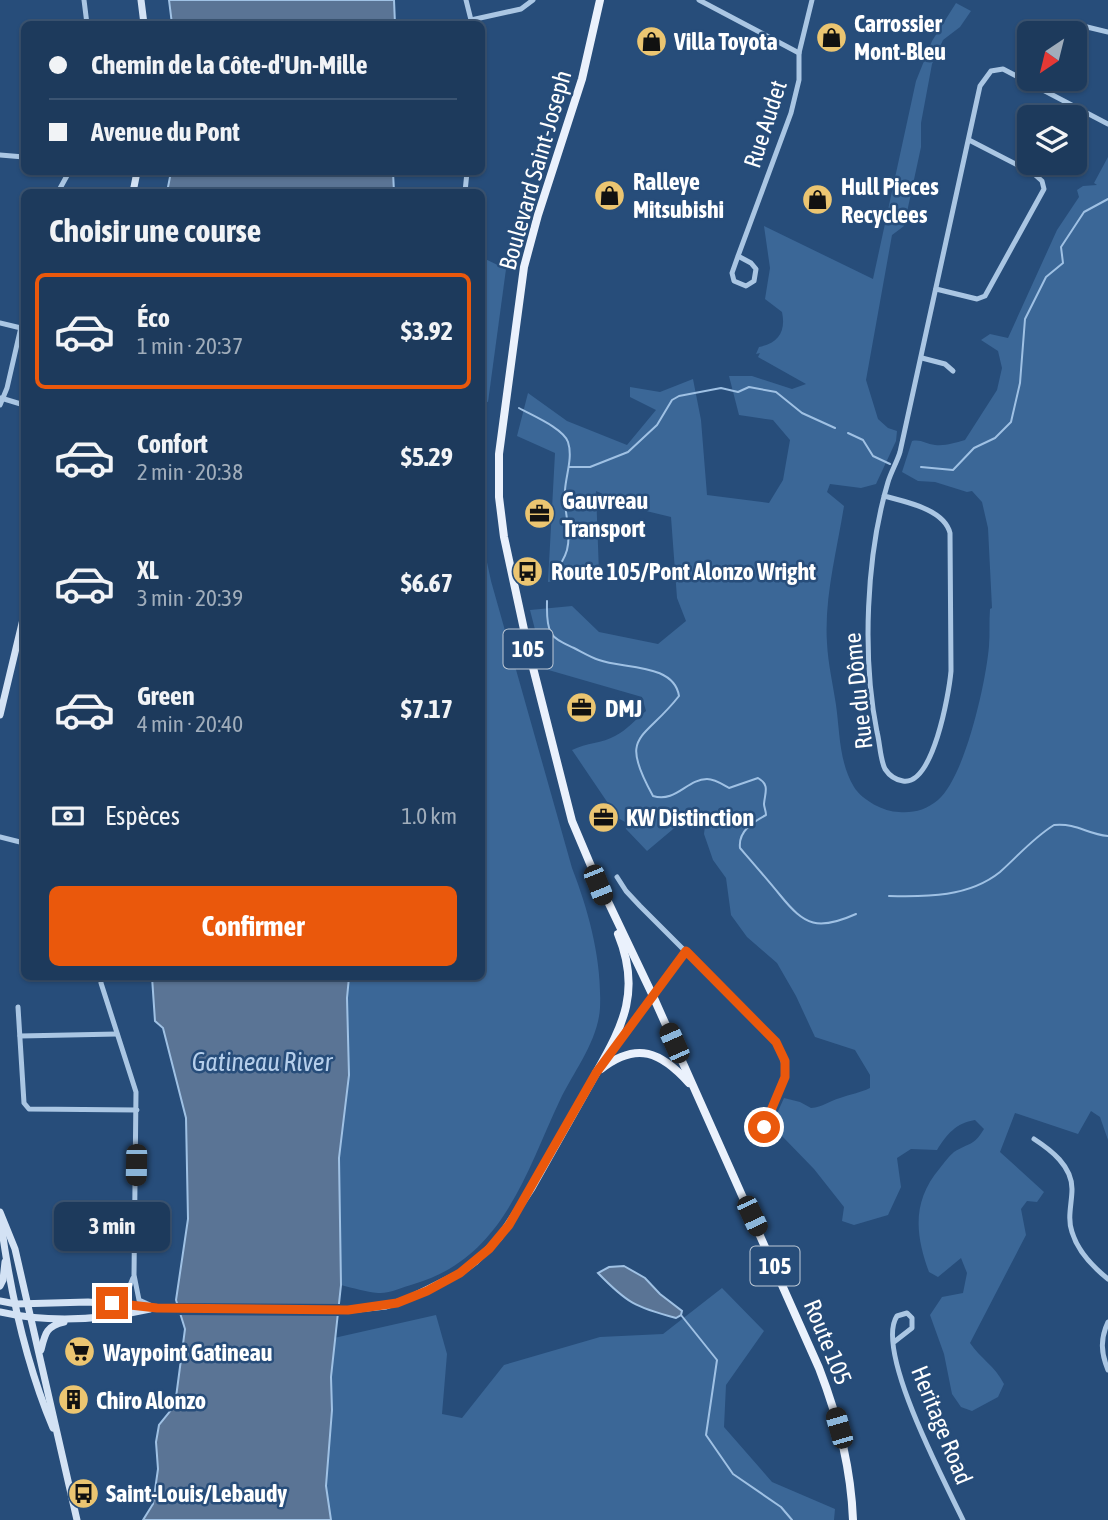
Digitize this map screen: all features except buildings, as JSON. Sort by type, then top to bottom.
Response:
[{"type":"main road","points":[[141,0],[144,21]]},
{"type":"main road","name":"Boulevard Saint-Joseph","points":[[600,0],[582,79],[524,267],[501,425],[498,477],[504,537],[528,648],[572,821],[653,996]]},
{"type":"main road","points":[[0,715],[21,628]]},
{"type":"main road","points":[[0,1301],[16,1304],[112,1303],[157,1308],[348,1310],[397,1303],[460,1273],[489,1249],[519,1210],[621,1027],[629,992],[627,967],[620,939],[591,866]]},
{"type":"main road","points":[[596,1073],[653,996]]},
{"type":"main road","name":"Route 105","points":[[653,996],[775,1265],[828,1390],[844,1446],[853,1520]]},
{"type":"main road","points":[[596,1073],[622,1055],[653,1055],[669,1062],[695,1091]]},
{"type":"main road","points":[[0,1212],[19,1316],[41,1399],[59,1442]]},
{"type":"main road","points":[[0,1212],[15,1249],[77,1520]]},
{"type":"main road","points":[[0,1286],[6,1254]]},
{"type":"main road","points":[[41,1354],[49,1327],[61,1322],[157,1308]]},
{"type":"main road","points":[[0,1312],[30,1317],[85,1318]]},
{"type":"street","points":[[84,0],[87,21]]},
{"type":"street","points":[[466,0],[472,21]]},
{"type":"street","points":[[476,21],[521,9],[533,0]]},
{"type":"street","points":[[699,0],[799,53]]},
{"type":"street","name":"Rue Audet","points":[[738,256],[756,269],[754,281],[746,286],[737,283],[732,277],[738,256],[795,102],[799,80],[799,53],[812,0]]},
{"type":"street","points":[[1087,27],[1108,32]]},
{"type":"street","name":"Rue du Dôme","points":[[884,496],[907,502],[938,516],[946,523],[950,533],[949,694],[927,765],[916,778],[905,781],[894,778],[886,769],[872,697],[869,609],[875,547],[884,496],[900,452],[922,358],[980,86],[984,77],[996,69],[1008,71],[1108,124]]},
{"type":"street","points":[[936,289],[977,299],[985,296],[1044,190],[1042,181],[1033,173],[969,140]]},
{"type":"street","points":[[0,155],[21,157]]},
{"type":"street","points":[[0,323],[21,328],[0,405]]},
{"type":"street","points":[[922,358],[945,364],[953,371]]},
{"type":"street","points":[[2,398],[21,404]]},
{"type":"street","points":[[0,837],[21,842]]},
{"type":"street","points":[[617,877],[633,899],[767,1031],[782,1053],[785,1077],[764,1127]]},
{"type":"street","points":[[653,996],[686,951]]},
{"type":"street","points":[[101,980],[136,1092],[134,1275],[139,1300],[157,1308]]},
{"type":"street","points":[[18,1007],[23,1103],[29,1109],[137,1110]]},
{"type":"street","points":[[20,1036],[117,1034]]},
{"type":"street","points":[[1034,1139],[1048,1148],[1065,1167],[1072,1186],[1069,1211],[1071,1230],[1080,1251],[1108,1279]]},
{"type":"street","points":[[112,1303],[126,1295],[134,1275]]},
{"type":"street","name":"Heritage Road","points":[[894,1342],[912,1328],[913,1321],[907,1314],[900,1314],[895,1319],[894,1342],[899,1370],[914,1415],[963,1520]]},
{"type":"street","points":[[1108,1322],[1102,1349],[1108,1370]]},
{"type":"shaded area","points":[[956,3],[971,11],[960,27],[943,40],[932,64],[921,123],[921,147],[904,226],[892,235],[866,380],[878,419],[888,428],[897,431],[896,441],[876,484],[861,488],[830,484],[827,492],[844,506],[829,591],[827,626],[828,659],[839,737],[854,787],[880,808],[899,812],[920,810],[938,800],[948,788],[972,728],[984,682],[989,646],[992,608],[988,528],[982,502],[972,491],[967,492],[935,482],[918,481],[902,472],[912,441],[939,445],[965,440],[997,390],[1002,368],[998,351],[981,340],[990,334],[1008,338],[1057,230],[1079,197],[1077,190],[1083,186],[1097,185],[1094,183],[1108,157],[1108,1140],[1100,1117],[1091,1111],[1078,1134],[1015,1113],[1000,1152],[1044,1192],[1037,1202],[1027,1201],[1021,1209],[1026,1235],[970,1343],[1004,1384],[998,1397],[972,1411],[961,1407],[952,1394],[944,1354],[930,1315],[942,1297],[963,1293],[967,1273],[961,1258],[938,1277],[929,1272],[921,1244],[919,1218],[924,1193],[931,1180],[952,1154],[974,1142],[984,1129],[975,1120],[968,1121],[953,1130],[937,1150],[911,1149],[897,1158],[901,1187],[888,1215],[854,1225],[842,1221],[844,1207],[814,1169],[781,1135],[774,1120],[784,1098],[811,1108],[819,1106],[870,1088],[870,1075],[855,1050],[815,1037],[777,963],[747,937],[731,915],[726,878],[713,860],[704,834],[706,818],[691,814],[647,851],[626,829],[625,822],[618,818],[572,750],[624,731],[646,711],[642,697],[545,669],[530,610],[572,606],[599,632],[658,644],[686,621],[677,598],[671,517],[638,509],[596,491],[599,573],[548,582],[555,453],[517,436],[528,393],[567,421],[627,445],[656,410],[630,397],[630,387],[660,392],[693,379],[701,420],[707,495],[769,503],[783,480],[790,440],[773,420],[739,415],[729,376],[752,376],[792,389],[806,384],[758,357],[760,353],[756,354],[759,347],[772,343],[780,335],[783,325],[782,312],[765,299],[770,268],[764,226],[873,279],[916,81],[932,41]]},
{"type":"shaded area","points":[[485,259],[506,269],[488,402],[485,402]]},
{"type":"shaded area","points":[[485,553],[593,936],[599,972],[600,1008],[590,1044],[560,1100],[522,1184],[490,1234],[469,1255],[444,1272],[382,1293],[341,1285],[339,1158],[349,1075],[349,980],[485,980]]},
{"type":"shaded area","points":[[722,1288],[764,1331],[726,1385],[724,1427],[772,1482],[835,1509],[834,1520],[331,1520],[326,1486],[334,1338],[436,1315],[447,1354],[442,1414],[462,1418],[504,1365],[600,1337],[663,1334]]},
{"type":"water","points":[[169,0],[394,0],[395,21],[172,21]]},
{"type":"water","points":[[170,175],[393,175],[394,189],[168,189]]},
{"type":"water","name":"Gatineau River","points":[[152,980],[349,980],[349,1075],[339,1158],[341,1285],[331,1377],[332,1410],[326,1486],[331,1520],[143,1520],[153,1504],[158,1469],[156,1442],[159,1425],[175,1405],[185,1329],[176,1300],[188,1219],[186,1118],[163,1028],[155,1021]]},
{"type":"water","points":[[624,1266],[645,1278],[682,1311],[681,1315],[676,1318],[632,1303],[598,1273],[609,1267]]},
{"type":"pier","points":[[173,1303],[343,1304],[342,1316],[177,1315]]},
{"type":"waterway","points":[[921,467],[953,470],[974,448],[995,438],[1011,422],[1020,383],[1025,319],[1046,277],[1063,263],[1061,247],[1084,212],[1108,199]]},
{"type":"waterway","points":[[569,467],[590,467],[628,452],[657,425],[672,400],[679,396],[721,388],[738,392],[749,387],[776,392],[802,413],[835,428]]},
{"type":"waterway","points":[[519,408],[546,422],[568,442],[570,460],[565,498],[568,542],[564,558],[551,578]]},
{"type":"waterway","points":[[848,433],[863,440],[873,456],[890,464]]},
{"type":"waterway","points":[[547,601],[548,626],[558,640],[599,660],[658,672],[675,685],[679,696],[646,731],[636,749],[637,760],[653,796],[675,794],[700,780],[713,780],[729,788],[758,778],[765,786],[766,815],[744,832],[740,848],[789,905],[805,919],[822,924],[856,914]]},
{"type":"waterway","points":[[889,896],[947,894],[975,886],[1000,872],[1032,841],[1054,825],[1108,836]]},
{"type":"waterway","points":[[681,1315],[717,1360],[706,1435],[733,1474],[781,1507],[792,1520]]},
{"type":"place","name":"Carrossier Mont-Bleu","points":[[831,37]]},
{"type":"place","name":"Villa Toyota","points":[[651,41]]},
{"type":"place","name":"Ralleye Mitsubishi","points":[[610,195]]},
{"type":"place","name":"Hull Pieces Recyclees","points":[[818,200]]},
{"type":"place","name":"Gauvreau Transport","points":[[539,514]]},
{"type":"place","name":"Route 105/Pont Alonzo Wright","points":[[528,571]]},
{"type":"place","name":"DMJ","points":[[582,708]]},
{"type":"place","name":"KW Distinction","points":[[603,817]]},
{"type":"place","name":"Waypoint Gatineau","points":[[80,1352]]},
{"type":"place","name":"Chiro Alonzo","points":[[73,1400]]},
{"type":"place","name":"Saint-Louis/Lebaudy","points":[[83,1493]]},
{"type":"route","points":[[112,1303],[157,1308],[348,1310],[397,1303],[460,1273],[489,1249],[509,1225],[596,1073],[686,951],[767,1031],[782,1053],[785,1077],[764,1127]]}]
